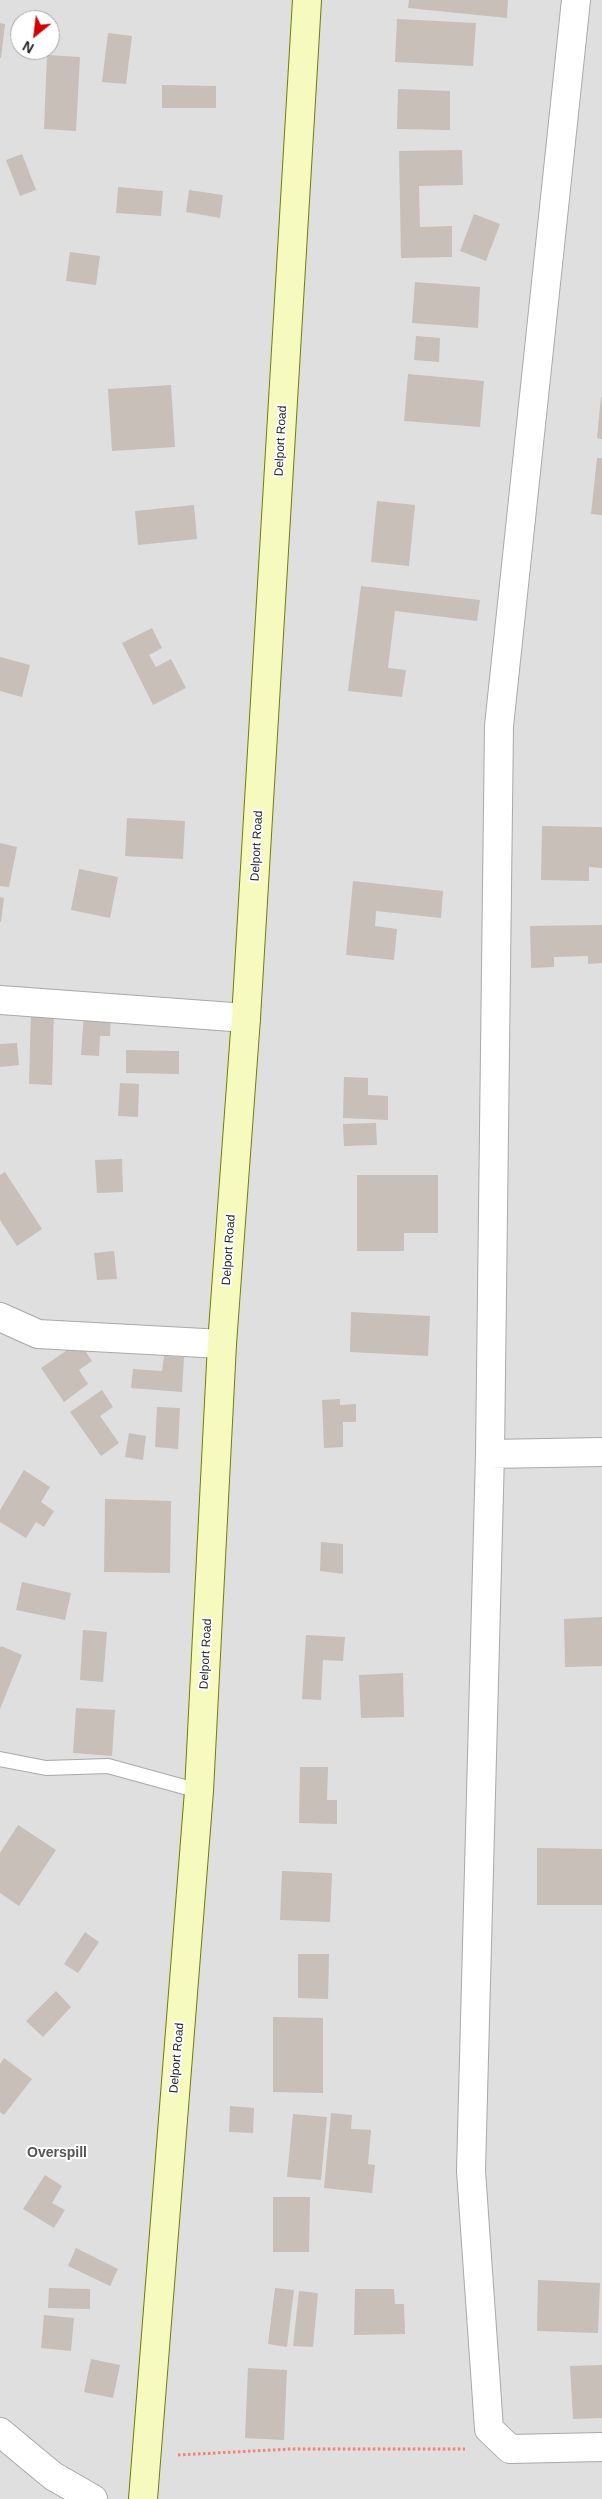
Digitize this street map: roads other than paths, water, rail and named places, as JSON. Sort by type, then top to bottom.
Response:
[{"type":"street","name":"Delport Road","points":[[143,2499],[198,1791],[222,1344],[246,1018],[308,0]]},
{"type":"street","points":[[576,0],[499,726],[490,1454],[471,2171],[490,2429],[510,2449],[602,2447]]},
{"type":"street","points":[[0,1000],[246,1018]]},
{"type":"street","points":[[0,1317],[38,1334],[222,1344]]},
{"type":"street","points":[[490,1454],[602,1452]]},
{"type":"street","points":[[0,2432],[53,2476],[93,2499]]},
{"type":"lane","points":[[0,1759],[46,1768],[108,1766],[198,1791]]},
{"type":"district","name":"Overspill","points":[[57,2153]]}]
